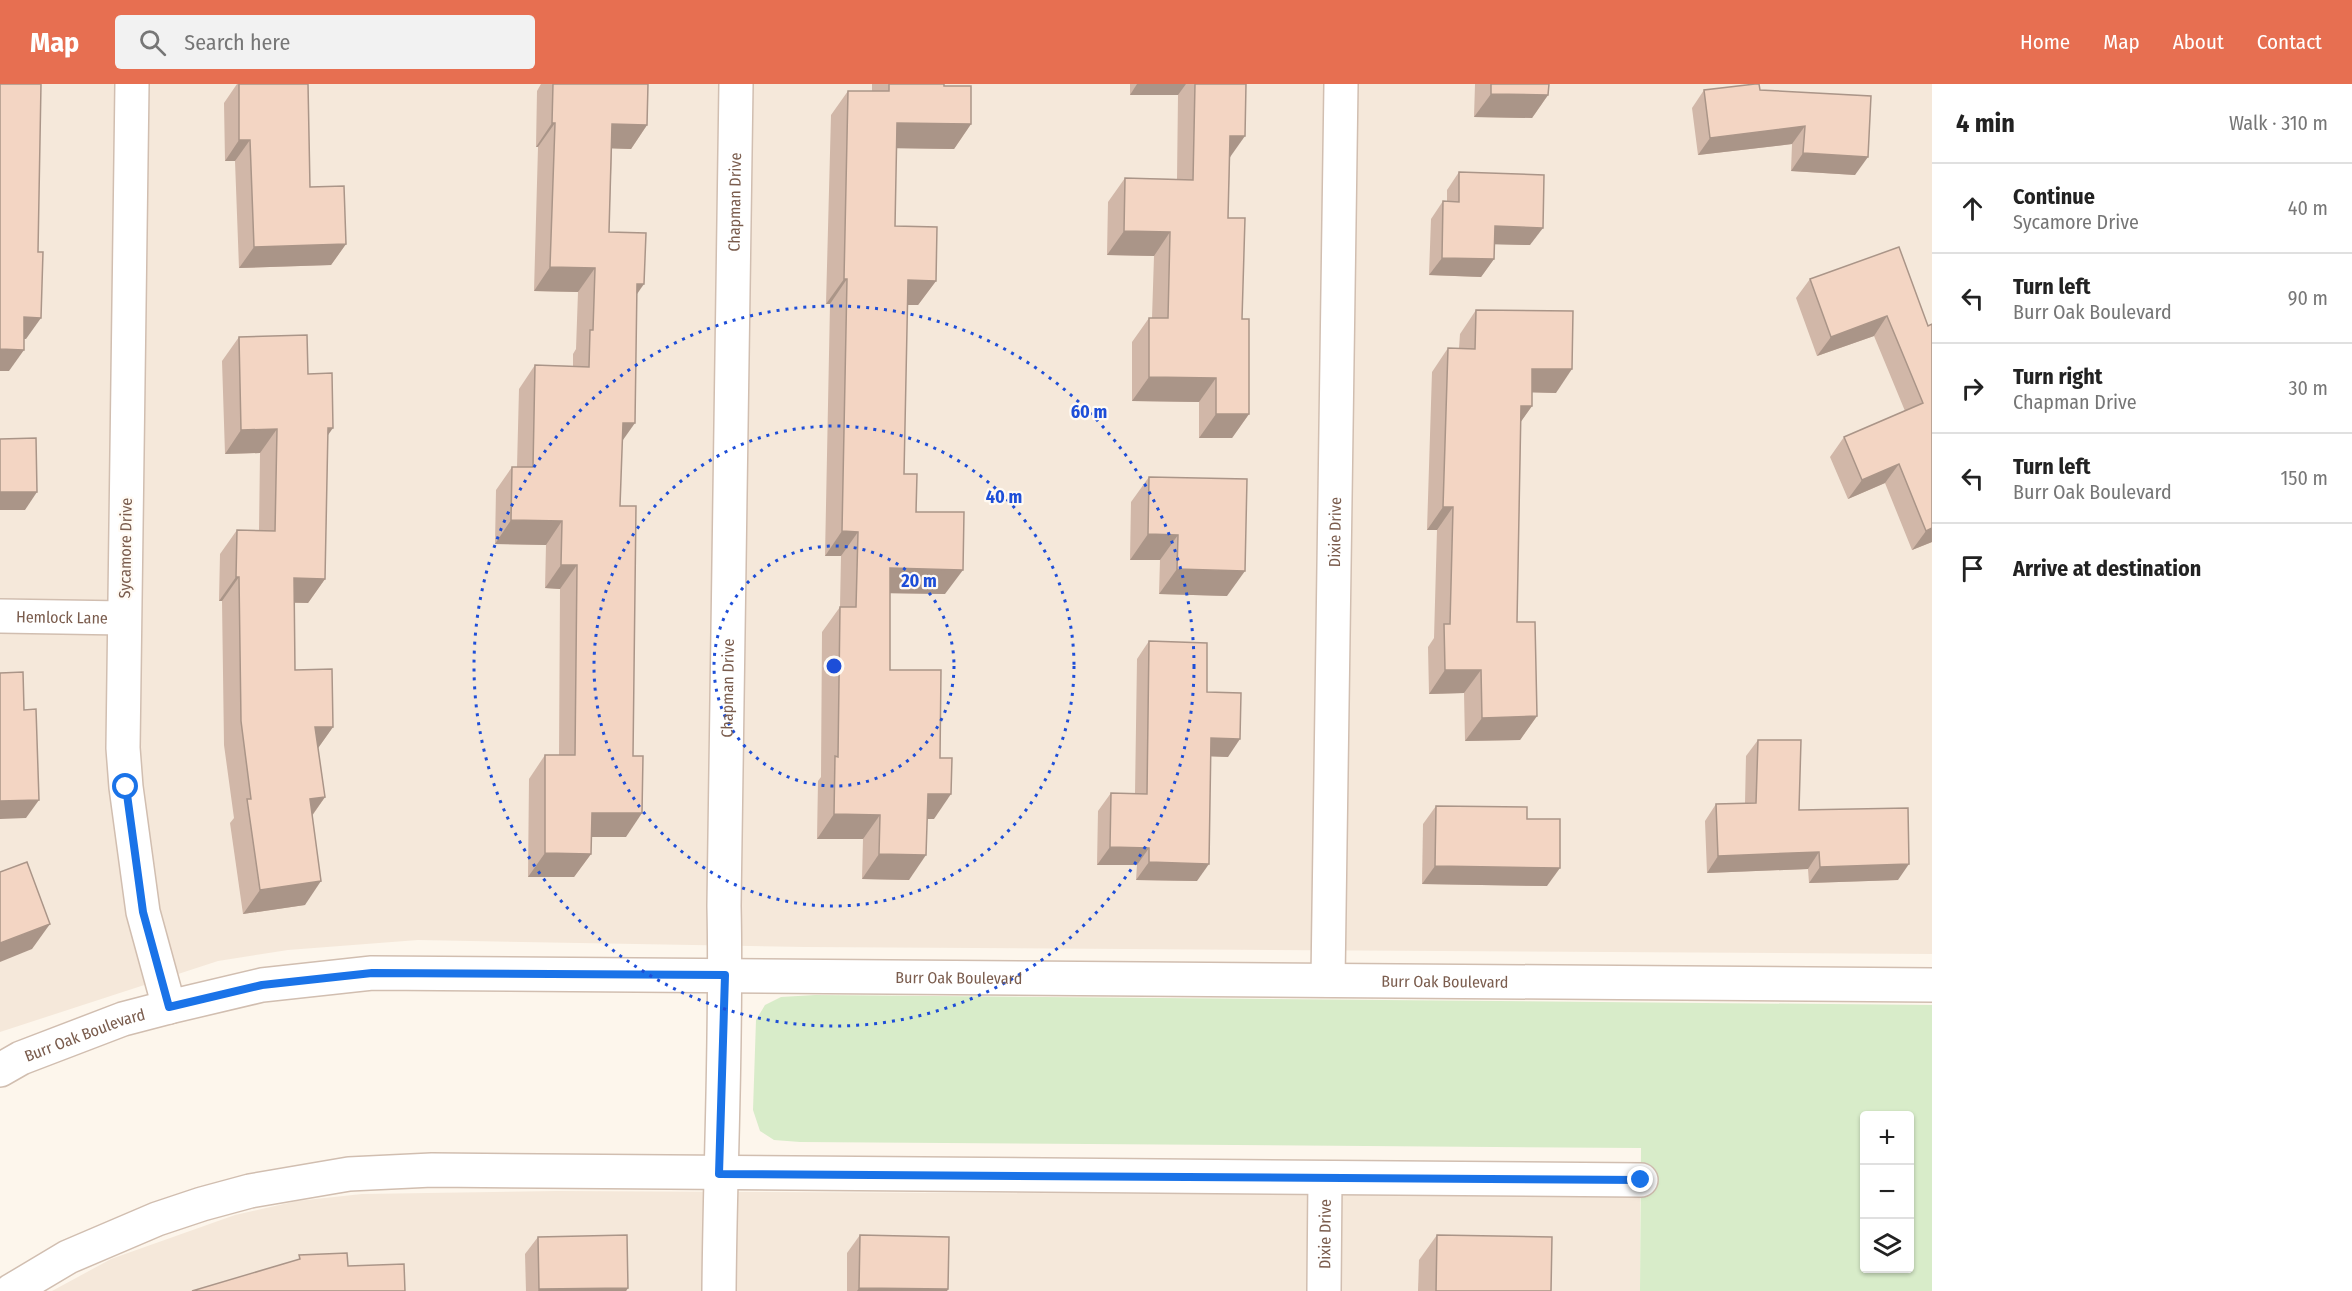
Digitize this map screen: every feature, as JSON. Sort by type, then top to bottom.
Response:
[{"type":"street","name":"Sycamore Drive","points":[[132,84],[123,748],[143,912],[169,1007]]},
{"type":"street","name":"Chapman Drive","points":[[719,1291],[736,84]]},
{"type":"street","name":"Dixie Drive","points":[[1328,980],[1341,84]]},
{"type":"street","name":"Hemlock Lane","points":[[0,615],[124,618]]},
{"type":"street","name":"Burr Oak Boulevard","points":[[0,1070],[21,1058],[123,1019],[169,1007],[262,985],[372,973],[1932,985]]},
{"type":"street","points":[[11,1291],[68,1257],[157,1219],[250,1191],[349,1174],[432,1170],[1641,1180]]},
{"type":"street","name":"Dixie Drive","points":[[1324,1291],[1325,1178]]},
{"type":"shaded area","points":[[0,84],[1932,84],[1932,954],[805,947],[418,940],[288,950],[218,961],[0,1032]]},
{"type":"shaded area","points":[[557,1191],[1640,1196],[1640,1291],[52,1291],[111,1259],[235,1215],[297,1201],[362,1194]]},
{"type":"green space","points":[[815,995],[1932,1005],[1932,1291],[1640,1291],[1641,1148],[774,1140],[760,1131],[753,1110],[756,1020],[765,1005],[781,997]]},
{"type":"building","points":[[0,84],[41,84],[38,252],[43,252],[41,318],[24,317],[24,350],[0,349]]},
{"type":"building","points":[[239,84],[308,84],[310,187],[344,186],[346,244],[254,247],[250,140],[239,140]]},
{"type":"building","points":[[553,84],[648,84],[647,125],[612,124],[609,232],[646,233],[644,284],[637,284],[635,423],[623,423],[620,506],[636,506],[633,756],[643,756],[642,813],[592,813],[591,854],[545,853],[545,755],[575,755],[577,565],[561,565],[562,521],[511,520],[512,467],[533,467],[535,365],[589,367],[590,330],[593,330],[595,268],[550,267],[555,123],[552,123]]},
{"type":"building","points":[[889,84],[971,86],[971,124],[897,123],[895,226],[937,227],[936,281],[908,280],[904,474],[917,474],[916,512],[964,512],[963,570],[890,568],[890,670],[941,670],[940,758],[952,758],[951,794],[928,794],[926,855],[879,854],[880,815],[834,814],[835,756],[838,757],[840,607],[856,607],[858,532],[842,531],[848,91],[889,91]]},
{"type":"building","points":[[1195,84],[1246,84],[1245,136],[1230,136],[1228,218],[1245,218],[1242,319],[1249,319],[1249,414],[1216,414],[1216,378],[1149,377],[1149,318],[1168,318],[1170,232],[1124,231],[1125,178],[1193,180]]},
{"type":"building","points":[[1491,84],[1549,84],[1548,95],[1491,94]]},
{"type":"building","points":[[1759,84],[1760,90],[1871,96],[1868,157],[1803,153],[1805,126],[1710,138],[1704,90]]},
{"type":"building","points":[[1459,172],[1544,175],[1543,228],[1495,226],[1494,259],[1442,258],[1443,201],[1459,202]]},
{"type":"building","points":[[1899,247],[1928,326],[1932,324],[1932,528],[1926,531],[1899,464],[1862,480],[1844,437],[1923,403],[1887,316],[1831,337],[1810,279]]},
{"type":"building","points":[[1476,310],[1573,311],[1572,369],[1532,369],[1532,406],[1521,406],[1517,622],[1535,622],[1537,716],[1482,718],[1481,670],[1445,670],[1444,624],[1450,624],[1453,507],[1443,507],[1448,348],[1475,349]]},
{"type":"building","points":[[307,335],[308,374],[332,373],[333,428],[328,428],[325,579],[294,578],[295,670],[332,669],[333,727],[315,727],[325,797],[310,799],[321,881],[260,890],[247,799],[251,799],[241,721],[239,577],[236,577],[237,530],[275,531],[277,429],[241,430],[239,337]]},
{"type":"building","points":[[36,438],[37,492],[0,492],[0,439]]},
{"type":"building","points":[[1149,477],[1247,479],[1245,571],[1177,569],[1178,535],[1148,534]]},
{"type":"building","points":[[1149,641],[1207,643],[1207,692],[1241,693],[1240,739],[1211,738],[1209,864],[1149,862],[1149,848],[1110,847],[1111,793],[1147,794]]},
{"type":"building","points":[[23,672],[24,710],[36,709],[39,800],[0,801],[0,673]]},
{"type":"building","points":[[1758,740],[1801,740],[1799,810],[1908,808],[1909,864],[1820,867],[1819,852],[1718,856],[1716,804],[1756,803]]},
{"type":"building","points":[[1436,806],[1527,807],[1527,819],[1560,819],[1560,868],[1435,866]]},
{"type":"building","points":[[27,862],[50,924],[0,943],[0,872]]},
{"type":"building","points":[[627,1235],[628,1288],[539,1289],[538,1237]]},
{"type":"building","points":[[860,1235],[949,1237],[948,1289],[859,1288]]},
{"type":"building","points":[[1437,1235],[1552,1237],[1551,1291],[1436,1291]]},
{"type":"building","points":[[347,1253],[348,1266],[404,1264],[405,1291],[192,1291],[300,1259],[299,1255]]},
{"type":"route","points":[[126,787],[143,912],[169,1007],[262,985],[372,973],[725,975],[719,1174],[1641,1180]]}]
